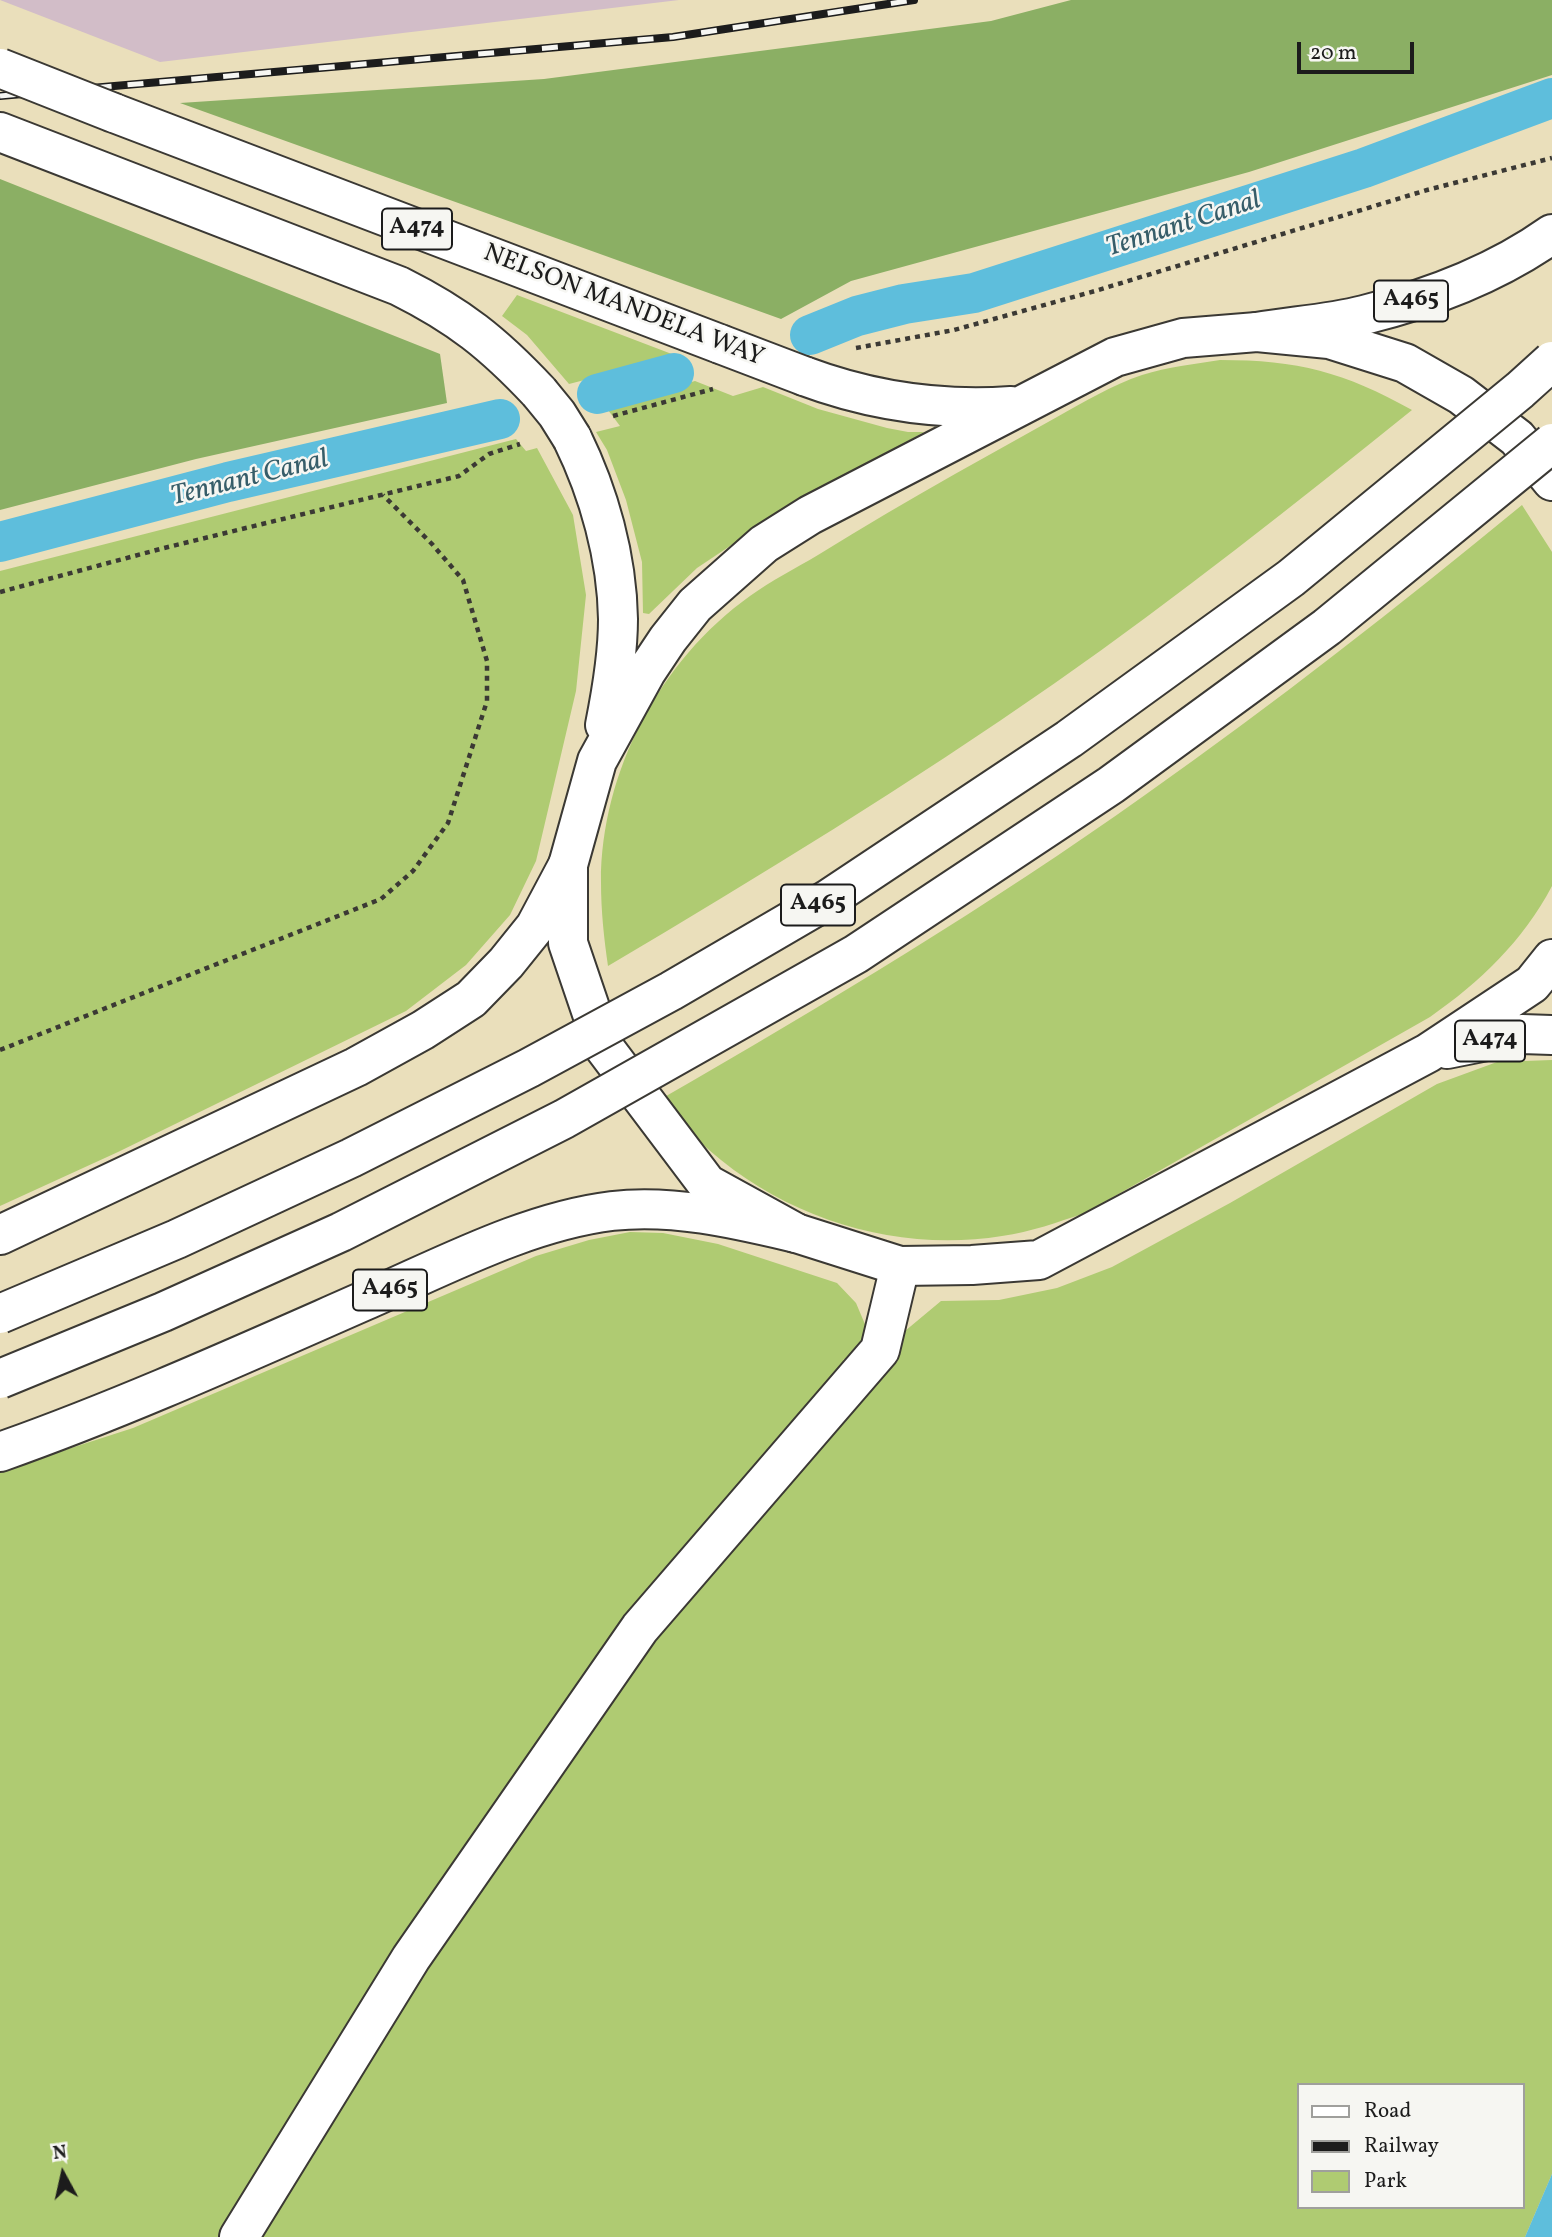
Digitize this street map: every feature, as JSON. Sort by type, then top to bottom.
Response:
[{"type":"main road","name":"NELSON MANDELA WAY","points":[[0,68],[804,376],[868,397],[905,403],[945,408],[1021,405]]},
{"type":"main road","name":"A474","points":[[0,132],[399,286],[437,305],[506,357],[557,414],[572,439],[587,470],[612,562],[618,619],[613,685],[597,761]]},
{"type":"main road","name":"A465","points":[[1257,332],[1363,316],[1423,297],[1486,274],[1552,233]]},
{"type":"main road","points":[[0,1234],[356,1067],[423,1030],[471,999],[506,963],[535,927],[568,865],[597,761],[646,672],[695,605],[756,551],[810,515],[1115,357],[1184,338],[1257,332],[1329,339],[1405,363],[1461,396],[1517,438],[1552,481]]},
{"type":"main road","name":"A465","points":[[0,1314],[177,1239],[351,1158],[529,1068],[671,991],[827,900],[1069,739],[1291,578],[1552,361]]},
{"type":"main road","name":"A465","points":[[0,1379],[163,1312],[341,1232],[564,1119],[856,954],[1111,785],[1284,659],[1552,443]]},
{"type":"main road","points":[[568,865],[568,943],[603,1046],[707,1184],[796,1233],[900,1266],[972,1265],[1039,1260],[1428,1053],[1532,984],[1552,959]]},
{"type":"main road","name":"A474","points":[[1428,1053],[1522,1034],[1552,1035]]},
{"type":"main road","name":"A465","points":[[0,1452],[73,1426],[461,1259],[528,1232],[577,1217],[615,1211],[716,1214],[796,1233]]},
{"type":"main road","points":[[239,2237],[411,1958],[640,1628],[880,1350],[900,1266]]},
{"type":"path","points":[[856,348],[954,330],[1095,291],[1427,190],[1552,158]]},
{"type":"path","points":[[613,416],[713,388]]},
{"type":"path","points":[[0,592],[164,548],[459,476],[489,454],[520,444]]},
{"type":"path","points":[[0,1050],[381,899],[413,871],[448,823],[487,701],[487,661],[463,580],[383,495]]},
{"type":"shaded area","points":[[0,0],[679,0],[160,62]]},
{"type":"green space","points":[[1071,0],[1552,0],[1552,75],[1249,172],[851,281],[781,319],[180,103],[544,79],[991,21]]},
{"type":"green space","points":[[0,179],[440,354],[447,403],[196,459],[0,510]]},
{"type":"green space","points":[[517,295],[677,356],[569,384],[527,335],[502,316]]},
{"type":"green space","points":[[1220,360],[1273,362],[1320,371],[1364,386],[1412,410],[1191,584],[1055,683],[834,829],[608,966],[601,882],[604,841],[624,760],[663,686],[689,652],[718,622],[775,580],[1098,394],[1152,372]]},
{"type":"green space","points":[[695,381],[733,396],[763,387],[818,409],[887,428],[924,432],[754,530],[697,568],[649,614],[643,613],[642,562],[626,500],[607,450],[596,432],[620,426],[605,406]]},
{"type":"green space","points":[[516,439],[526,451],[537,448],[573,515],[586,595],[576,691],[536,861],[510,915],[466,965],[406,1011],[118,1152],[0,1206],[0,571]]},
{"type":"green space","points":[[1522,505],[1552,552],[1552,886],[1528,925],[1499,959],[1430,1017],[1085,1213],[1034,1229],[965,1240],[890,1236],[854,1228],[784,1201],[721,1160],[697,1139],[661,1099],[906,953],[1086,836],[1289,690]]},
{"type":"green space","points":[[1552,1060],[1552,2174],[1525,2237],[0,2237],[0,1471],[133,1428],[536,1256],[589,1240],[630,1232],[663,1233],[718,1244],[837,1283],[856,1303],[867,1329],[858,1351],[843,1360],[878,1369],[905,1331],[941,1301],[999,1300],[1057,1288],[1112,1267],[1230,1203],[1437,1084],[1497,1062]]},
{"type":"water","points":[[1552,2174],[1552,2237],[1525,2237]]},
{"type":"waterway","name":"Tennant Canal","points":[[810,335],[857,316],[904,304],[974,293],[1364,168],[1552,98]]},
{"type":"waterway","name":"Tennant Canal","points":[[597,394],[674,373]]},
{"type":"waterway","name":"Tennant Canal","points":[[0,542],[228,482],[500,419]]},
{"type":"railway","points":[[0,96],[673,37],[914,0]]}]
